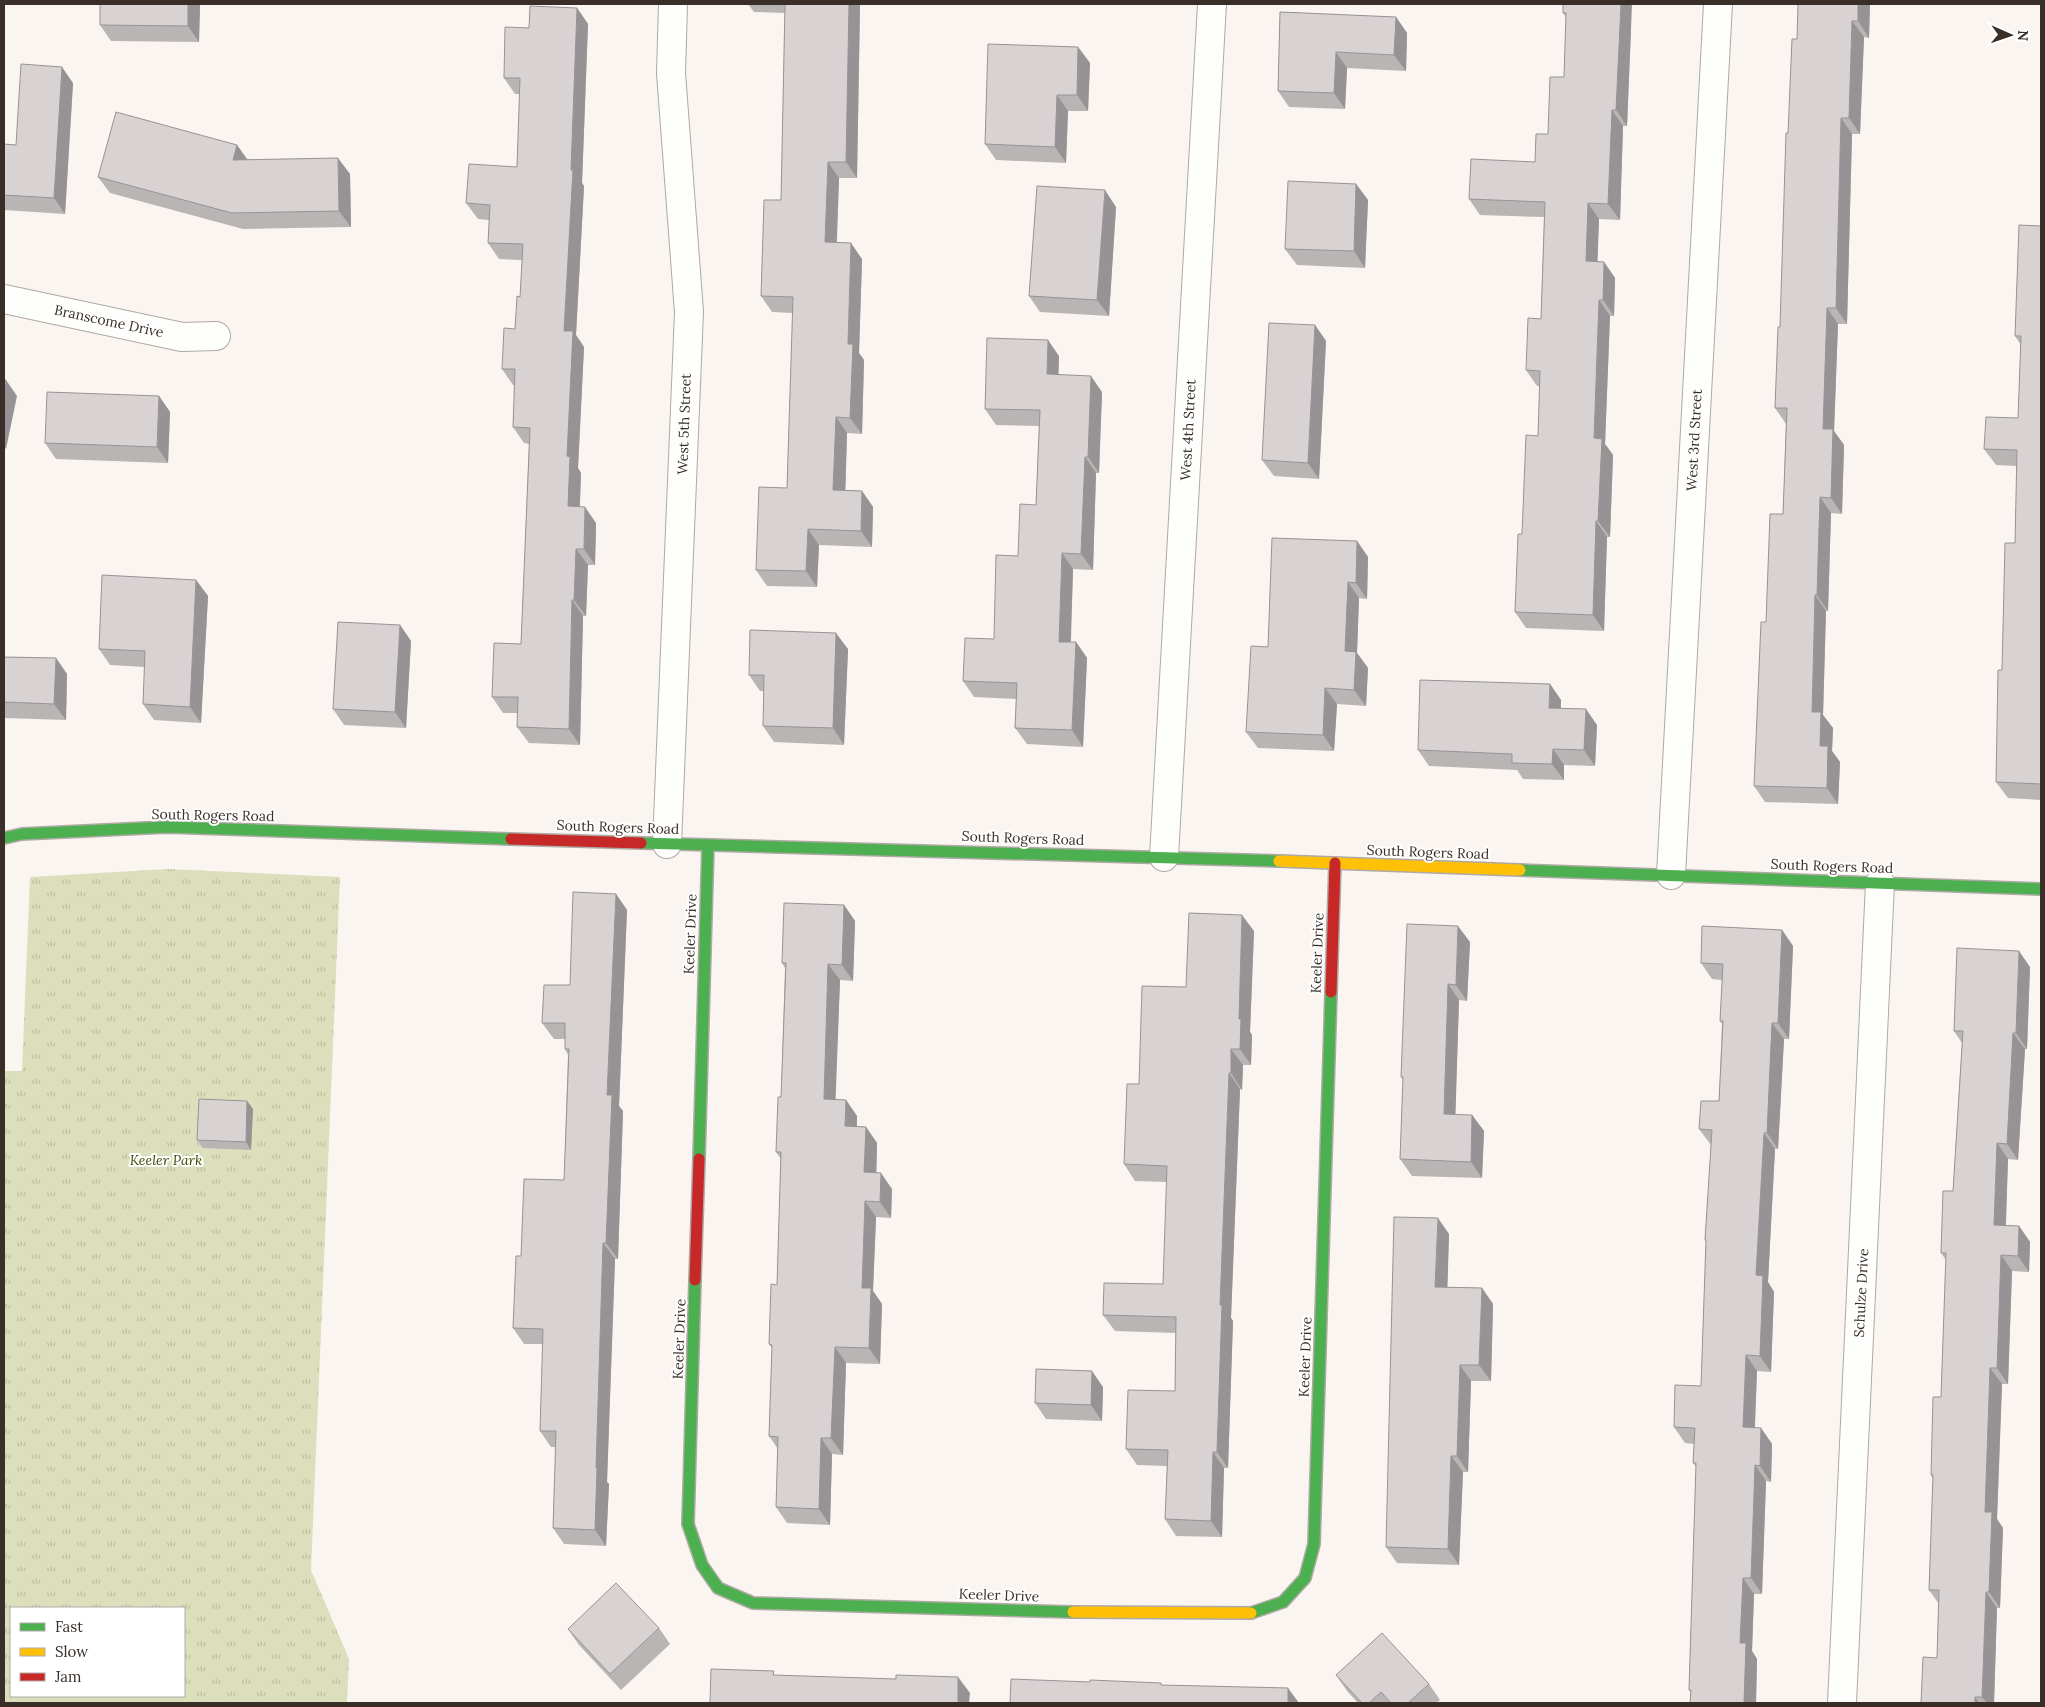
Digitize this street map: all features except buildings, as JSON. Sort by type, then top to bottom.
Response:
[{"type":"street","name":"West 5th Street","points":[[667,844],[689,312],[671,73],[673,4]]},
{"type":"street","name":"West 4th Street","points":[[1164,857],[1212,4]]},
{"type":"street","name":"West 3rd Street","points":[[1671,876],[1718,4]]},
{"type":"street","name":"Branscome Drive","points":[[4,299],[182,337],[216,336]]},
{"type":"street","name":"South Rogers Road","points":[[4,838],[22,834],[167,827],[667,844],[1164,857],[2041,889]]},
{"type":"street","name":"Keeler Drive","points":[[708,845],[688,1524],[702,1565],[718,1588],[753,1603],[1040,1612],[1251,1613],[1283,1602],[1305,1578],[1314,1544],[1335,863]]},
{"type":"street","name":"Schulze Drive","points":[[1842,1703],[1880,883]]},
{"type":"green space","name":"Keeler Park","points":[[167,869],[340,877],[311,1570],[349,1659],[347,1703],[4,1703],[4,1071],[22,1071],[30,877]]},
{"type":"traffic: fast","points":[[4,838],[22,834],[167,827],[511,839]]},
{"type":"traffic: fast","points":[[641,843],[1279,861]]},
{"type":"traffic: fast","points":[[699,1159],[708,845]]},
{"type":"traffic: fast","points":[[1520,870],[2041,889]]},
{"type":"traffic: fast","points":[[1251,1613],[1283,1602],[1305,1578],[1314,1544],[1331,992]]},
{"type":"traffic: fast","points":[[695,1280],[688,1524],[702,1565],[718,1588],[753,1603],[1073,1612]]},
{"type":"traffic: slow","points":[[1279,861],[1520,870]]},
{"type":"traffic: slow","points":[[1073,1612],[1251,1613]]},
{"type":"traffic: jam","points":[[511,839],[641,843]]},
{"type":"traffic: jam","points":[[1331,992],[1335,863]]},
{"type":"traffic: jam","points":[[695,1280],[699,1159]]}]
